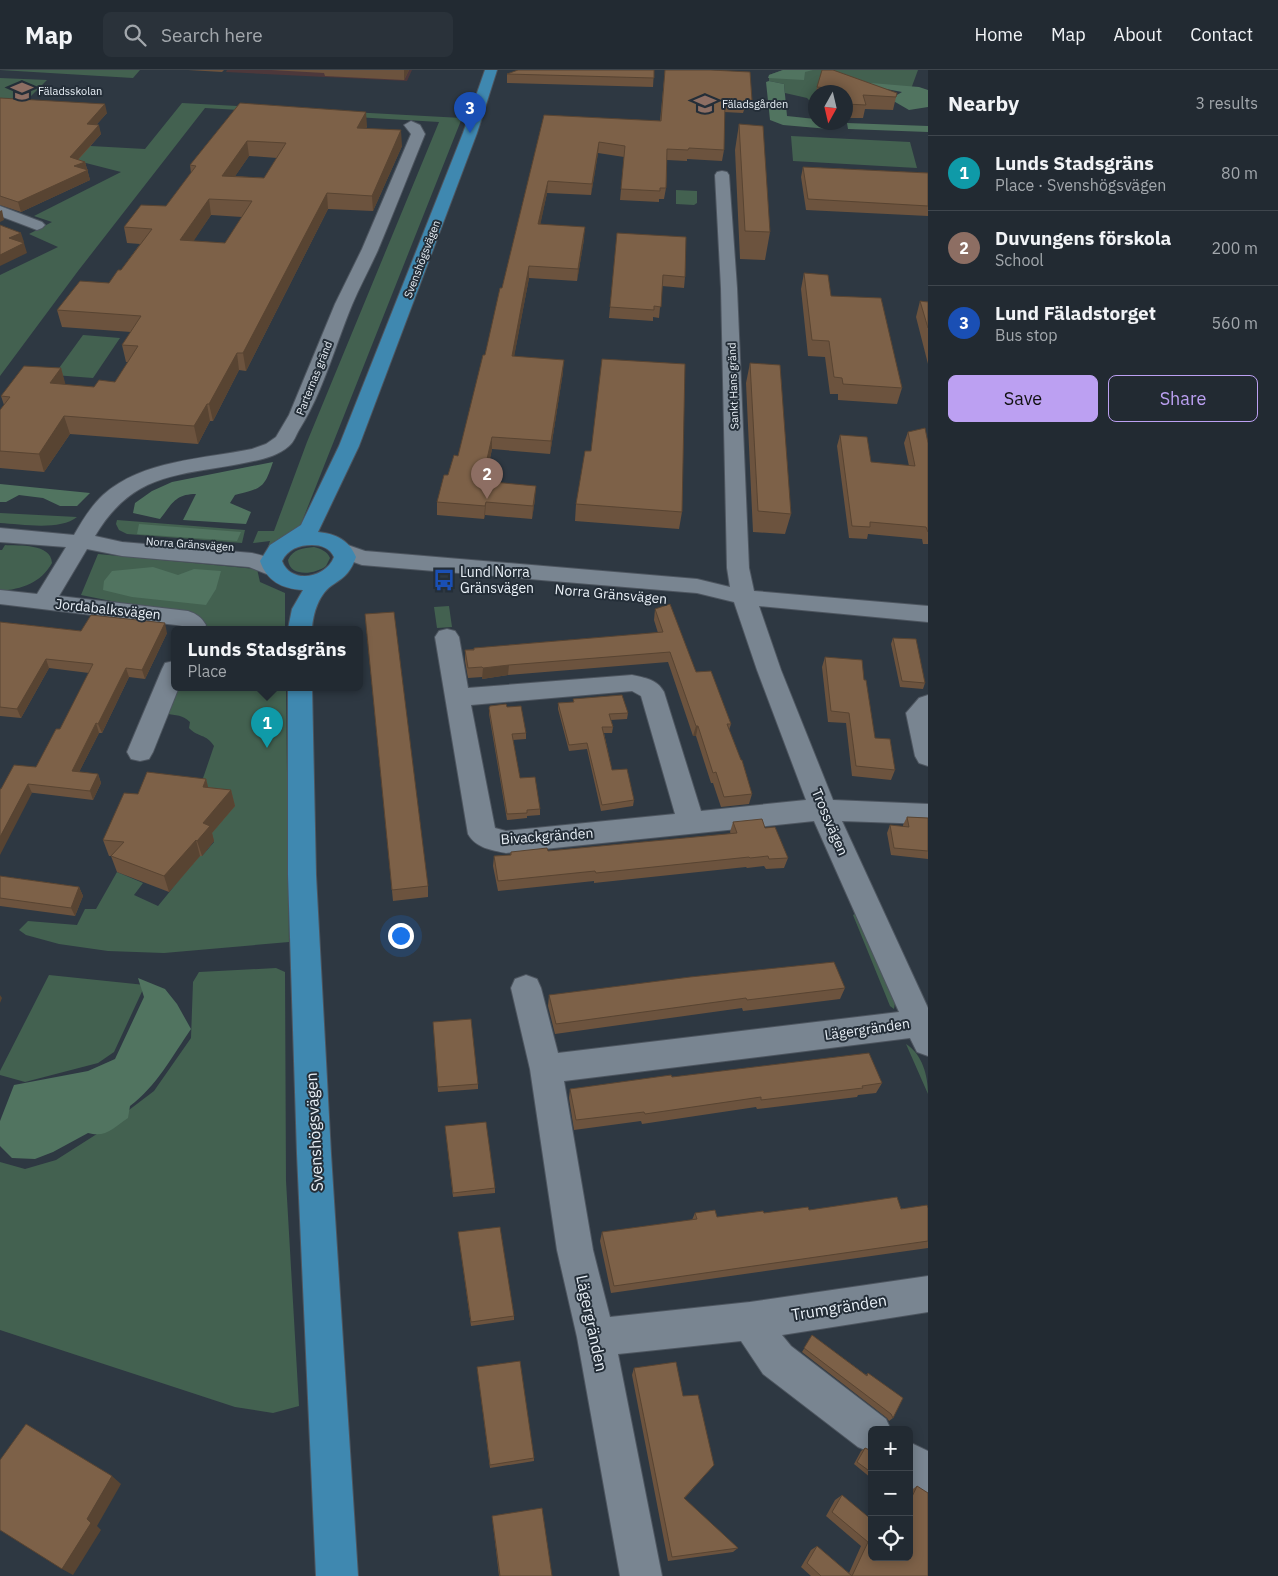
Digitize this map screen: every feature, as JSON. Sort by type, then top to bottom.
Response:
[{"type":"main road","name":"Svenshögsvägen","points":[[300,625],[283,583],[275,571],[272,558],[276,551],[306,533],[311,527],[350,446],[470,133],[491,70]]},
{"type":"main road","name":"Svenshögsvägen","points":[[300,625],[308,598],[343,565],[345,557],[331,532],[331,520],[350,446]]},
{"type":"main road","points":[[289,542],[317,538],[339,547]]},
{"type":"main road","points":[[275,571],[288,580],[299,583],[327,579]]},
{"type":"main road","name":"Svenshögsvägen","points":[[300,691],[303,895],[314,1154],[337,1576]]},
{"type":"street","name":"Parternas gränd","points":[[88,542],[105,502],[135,483],[154,475],[183,468],[257,454],[274,448],[283,441],[299,415],[344,304],[366,258],[418,134],[411,125]]},
{"type":"street","name":"Sankt Hans gränd","points":[[722,175],[729,288],[738,568],[744,597]]},
{"type":"street","points":[[0,211],[37,225]]},
{"type":"street","name":"Norra Gränsvägen","points":[[0,535],[88,542],[122,549],[252,560],[264,564],[275,571]]},
{"type":"street","name":"Norra Gränsvägen","points":[[88,542],[127,540],[259,548],[289,542]]},
{"type":"street","name":"Jordabalksvägen","points":[[44,602],[88,542]]},
{"type":"street","name":"Norra Gränsvägen","points":[[339,547],[362,558],[697,586],[744,597],[928,614]]},
{"type":"street","name":"Norra Gränsvägen","points":[[327,579],[347,574],[373,574],[700,602],[744,597]]},
{"type":"street","name":"Jordabalksvägen","points":[[0,597],[188,619],[194,626]]},
{"type":"street","name":"Trossvägen","points":[[744,597],[769,670],[823,810],[925,1028]]},
{"type":"street","name":"Bivackgränden","points":[[447,637],[482,834],[493,840],[506,842],[823,810],[928,814]]},
{"type":"street","points":[[140,752],[171,676]]},
{"type":"street","points":[[457,698],[632,682],[644,686],[652,692],[691,823]]},
{"type":"street","points":[[928,704],[919,713],[928,756]]},
{"type":"street","name":"Lägergränden","points":[[526,988],[546,1069],[575,1250],[596,1337],[641,1576]]},
{"type":"street","name":"Lägergränden","points":[[546,1069],[925,1028]]},
{"type":"street","name":"Trumgränden","points":[[596,1337],[750,1321],[928,1294]]},
{"type":"street","points":[[750,1321],[777,1360],[868,1430]]},
{"type":"street","points":[[913,1465],[928,1477]]},
{"type":"shaded area","points":[[227,70],[412,70],[407,81],[226,72]]},
{"type":"green space","points":[[0,70],[140,70],[133,78]]},
{"type":"green space","points":[[783,70],[918,70],[911,89],[853,87],[853,85],[808,85],[808,99],[785,93],[784,84],[769,81],[769,75]]},
{"type":"green space","points":[[783,70],[813,70],[805,72],[804,80],[768,78],[769,75]]},
{"type":"green space","points":[[0,78],[47,80],[26,101],[0,99]]},
{"type":"green space","points":[[766,82],[784,84],[787,116],[808,118],[808,127],[783,125],[770,120]]},
{"type":"green space","points":[[859,82],[919,87],[928,90],[928,107],[909,110],[890,99],[902,92],[881,88],[853,91],[853,87]]},
{"type":"green space","points":[[182,103],[462,118],[301,524],[304,525],[268,547],[270,541],[253,543],[258,531],[274,531],[307,442],[439,122],[205,108],[78,271],[0,376],[0,275],[58,247],[29,234],[52,222],[34,216],[121,172],[0,141],[145,149]]},
{"type":"green space","points":[[853,123],[928,126],[928,132],[853,129]]},
{"type":"green space","points":[[791,136],[910,142],[917,168],[793,161]]},
{"type":"green space","points":[[676,190],[697,191],[697,203],[694,205],[676,204]]},
{"type":"green space","points":[[83,335],[120,338],[93,378],[54,375]]},
{"type":"green space","points":[[273,462],[267,478],[261,486],[257,489],[235,495],[230,503],[251,512],[246,524],[183,520],[196,494],[189,494],[179,498],[171,504],[160,519],[133,513],[135,503],[152,491],[172,482]]},
{"type":"green space","points":[[0,484],[90,493],[77,506],[60,506],[43,498],[19,495],[6,502],[0,502]]},
{"type":"green space","points":[[0,513],[77,517],[61,524],[29,525],[0,523]]},
{"type":"green space","points":[[117,520],[245,530],[242,543],[127,534],[119,530],[116,524]]},
{"type":"green space","points":[[139,524],[241,532],[237,541],[137,534]]},
{"type":"green space","points":[[5,545],[40,549],[46,552],[52,563],[42,576],[30,584],[16,589],[0,591],[0,550]]},
{"type":"green space","points":[[314,547],[324,551],[329,556],[330,558],[326,566],[316,571],[304,573],[293,570],[288,560],[290,556],[296,551]]},
{"type":"green space","points":[[98,554],[257,569],[260,582],[285,593],[285,626],[202,626],[204,621],[189,613],[131,605],[81,595]]},
{"type":"green space","points":[[153,567],[178,575],[194,569],[221,571],[216,589],[206,605],[132,597],[103,590],[104,581],[112,571]]},
{"type":"green space","points":[[449,606],[452,627],[437,628],[434,607]]},
{"type":"green space","points":[[174,691],[286,691],[289,942],[164,953],[108,951],[59,944],[26,935],[19,930],[28,921],[77,925],[85,909],[96,909],[117,872],[143,883],[134,895],[158,906],[194,862],[195,854],[202,856],[214,842],[200,787],[214,746],[208,739],[189,728],[190,722],[185,718],[166,714]]},
{"type":"green space","points":[[853,915],[858,916],[895,1003],[894,1009],[890,1006]]},
{"type":"green space","points":[[276,968],[285,972],[286,1181],[299,1406],[273,1413],[235,1407],[0,1330],[0,1162],[25,1169],[56,1160],[100,1132],[154,1091],[191,1038],[193,982],[199,972]]},
{"type":"green space","points":[[49,975],[145,985],[114,1052],[98,1063],[25,1082],[0,1075],[0,1071]]},
{"type":"green space","points":[[138,978],[165,989],[177,1004],[191,1029],[164,1070],[148,1090],[130,1106],[128,1118],[109,1131],[100,1134],[88,1133],[53,1152],[35,1159],[12,1158],[0,1146],[0,1121],[14,1085],[88,1071],[115,1059],[144,997]]},
{"type":"green space","points":[[906,1044],[912,1048],[920,1059],[927,1080],[928,1094]]},
{"type":"building","points":[[518,70],[654,70],[654,78],[507,74]]},
{"type":"building","points":[[665,70],[750,72],[752,100],[745,100],[745,103],[725,102],[724,150],[667,149],[666,188],[660,188],[660,191],[621,189],[625,146],[599,142],[592,184],[548,181],[538,224],[585,227],[578,269],[529,266],[512,356],[564,360],[551,441],[492,437],[482,481],[536,486],[533,506],[486,502],[485,506],[437,502],[444,475],[448,475],[454,455],[458,456],[483,355],[485,355],[500,288],[502,288],[544,115],[661,121]]},
{"type":"building","points":[[822,70],[833,70],[897,93],[896,97],[863,95],[866,105],[853,104],[853,85],[818,85]]},
{"type":"building","points":[[0,98],[105,104],[87,124],[99,125],[70,157],[85,162],[74,166],[88,170],[18,202],[0,196]]},
{"type":"building","points":[[240,103],[366,112],[357,128],[401,130],[372,196],[327,193],[243,353],[237,353],[209,404],[207,404],[194,426],[64,416],[39,454],[0,451],[0,410],[10,397],[1,396],[24,366],[61,368],[50,383],[94,387],[99,380],[115,382],[138,346],[122,345],[141,316],[57,310],[80,281],[109,283],[118,270],[121,270],[152,229],[124,227],[141,205],[166,206],[196,166],[190,165]],"holes":[[[247,141],[286,143],[264,178],[222,176]],[[209,199],[252,201],[225,243],[180,240]]]},
{"type":"building","points":[[739,124],[763,126],[770,232],[745,231]]},
{"type":"building","points":[[803,167],[928,173],[928,206],[808,199]]},
{"type":"building","points":[[0,225],[21,233],[9,238],[24,243],[0,255]]},
{"type":"building","points":[[617,233],[686,237],[685,277],[663,275],[661,307],[654,306],[654,310],[610,307]]},
{"type":"building","points":[[804,273],[828,275],[831,296],[881,298],[902,388],[843,384],[842,378],[834,377],[829,341],[812,340]]},
{"type":"building","points":[[920,301],[928,302],[928,328]]},
{"type":"building","points":[[602,359],[685,364],[682,512],[576,504],[585,451],[591,451]]},
{"type":"building","points":[[750,363],[780,365],[791,514],[758,511]]},
{"type":"building","points":[[925,428],[928,443],[928,532],[926,527],[870,522],[870,527],[852,526],[840,435],[867,437],[871,462],[915,466],[908,432]]},
{"type":"building","points":[[670,604],[696,672],[711,671],[731,724],[727,724],[742,760],[752,794],[724,797],[716,772],[713,773],[698,726],[696,726],[670,652],[468,668],[465,650],[474,650],[474,648],[663,632],[655,609]]},
{"type":"building","points":[[394,612],[428,886],[392,890],[365,614]]},
{"type":"building","points":[[91,615],[165,623],[142,670],[126,668],[72,771],[98,774],[90,791],[28,784],[0,837],[0,789],[14,765],[36,767],[56,729],[60,729],[93,664],[46,659],[17,709],[0,707],[0,622],[81,631]]},
{"type":"building","points":[[893,638],[916,639],[925,683],[902,681]]},
{"type":"building","points":[[825,657],[862,660],[875,738],[890,739],[895,770],[856,766],[849,713],[831,711]]},
{"type":"building","points":[[622,695],[628,713],[609,714],[613,727],[602,727],[612,770],[627,769],[634,800],[602,805],[587,743],[569,745],[558,703],[574,702],[573,699]]},
{"type":"building","points":[[506,704],[507,707],[521,706],[526,733],[512,734],[520,778],[535,777],[540,809],[527,810],[527,813],[507,814],[489,708],[490,706]]},
{"type":"building","points":[[147,772],[206,779],[203,787],[231,790],[203,823],[210,826],[164,876],[111,856],[124,842],[103,840],[124,793],[138,794]]},
{"type":"building","points":[[907,817],[928,818],[928,851],[894,848],[890,825],[909,827]]},
{"type":"building","points":[[762,819],[765,828],[775,827],[788,858],[749,857],[498,881],[494,856],[511,855],[511,852],[547,848],[548,851],[737,833],[733,822]]},
{"type":"building","points":[[0,876],[79,887],[71,908],[0,898]]},
{"type":"building","points":[[834,962],[845,988],[747,1000],[746,998],[556,1024],[549,995],[690,977]]},
{"type":"building","points":[[471,1019],[478,1084],[438,1087],[433,1022]]},
{"type":"building","points":[[869,1053],[882,1083],[862,1086],[863,1088],[761,1100],[761,1097],[645,1114],[644,1112],[576,1120],[570,1089],[671,1075],[672,1077]]},
{"type":"building","points":[[486,1122],[495,1188],[453,1193],[445,1126]]},
{"type":"building","points":[[897,1197],[901,1209],[927,1205],[928,1241],[614,1286],[602,1232],[697,1219],[695,1213],[715,1210],[717,1217],[808,1207],[809,1210]]},
{"type":"building","points":[[500,1227],[514,1316],[471,1322],[458,1232]]},
{"type":"building","points":[[812,1335],[867,1376],[868,1373],[903,1398],[893,1418],[891,1414],[804,1348]]},
{"type":"building","points":[[520,1361],[534,1458],[490,1465],[477,1367]]},
{"type":"building","points":[[676,1362],[683,1396],[698,1395],[714,1465],[684,1498],[738,1548],[672,1557],[634,1368]]},
{"type":"building","points":[[26,1424],[112,1476],[87,1519],[91,1523],[62,1569],[0,1530],[0,1460]]},
{"type":"building","points":[[865,1448],[868,1449],[868,1470],[857,1462]]},
{"type":"building","points":[[917,1486],[928,1493],[928,1576],[852,1576],[868,1542],[868,1561],[913,1561],[913,1494]]},
{"type":"building","points":[[842,1495],[868,1517],[868,1542],[832,1512]]},
{"type":"building","points":[[542,1508],[552,1576],[500,1576],[492,1516]]},
{"type":"building","points":[[817,1546],[852,1576],[821,1576],[807,1563]]},
{"type":"place","name":"Fäladsskolan","points":[[22,91]]},
{"type":"place","name":"Fäladsgården","points":[[705,104]]},
{"type":"place","name":"Lund Fäladstorget","points":[[470,133]]},
{"type":"place","name":"Duvungens förskola","points":[[487,499]]},
{"type":"place","name":"Lund Norra Gränsvägen","points":[[444,580]]},
{"type":"place","name":"Lunds Stadsgräns","points":[[267,748]]}]
